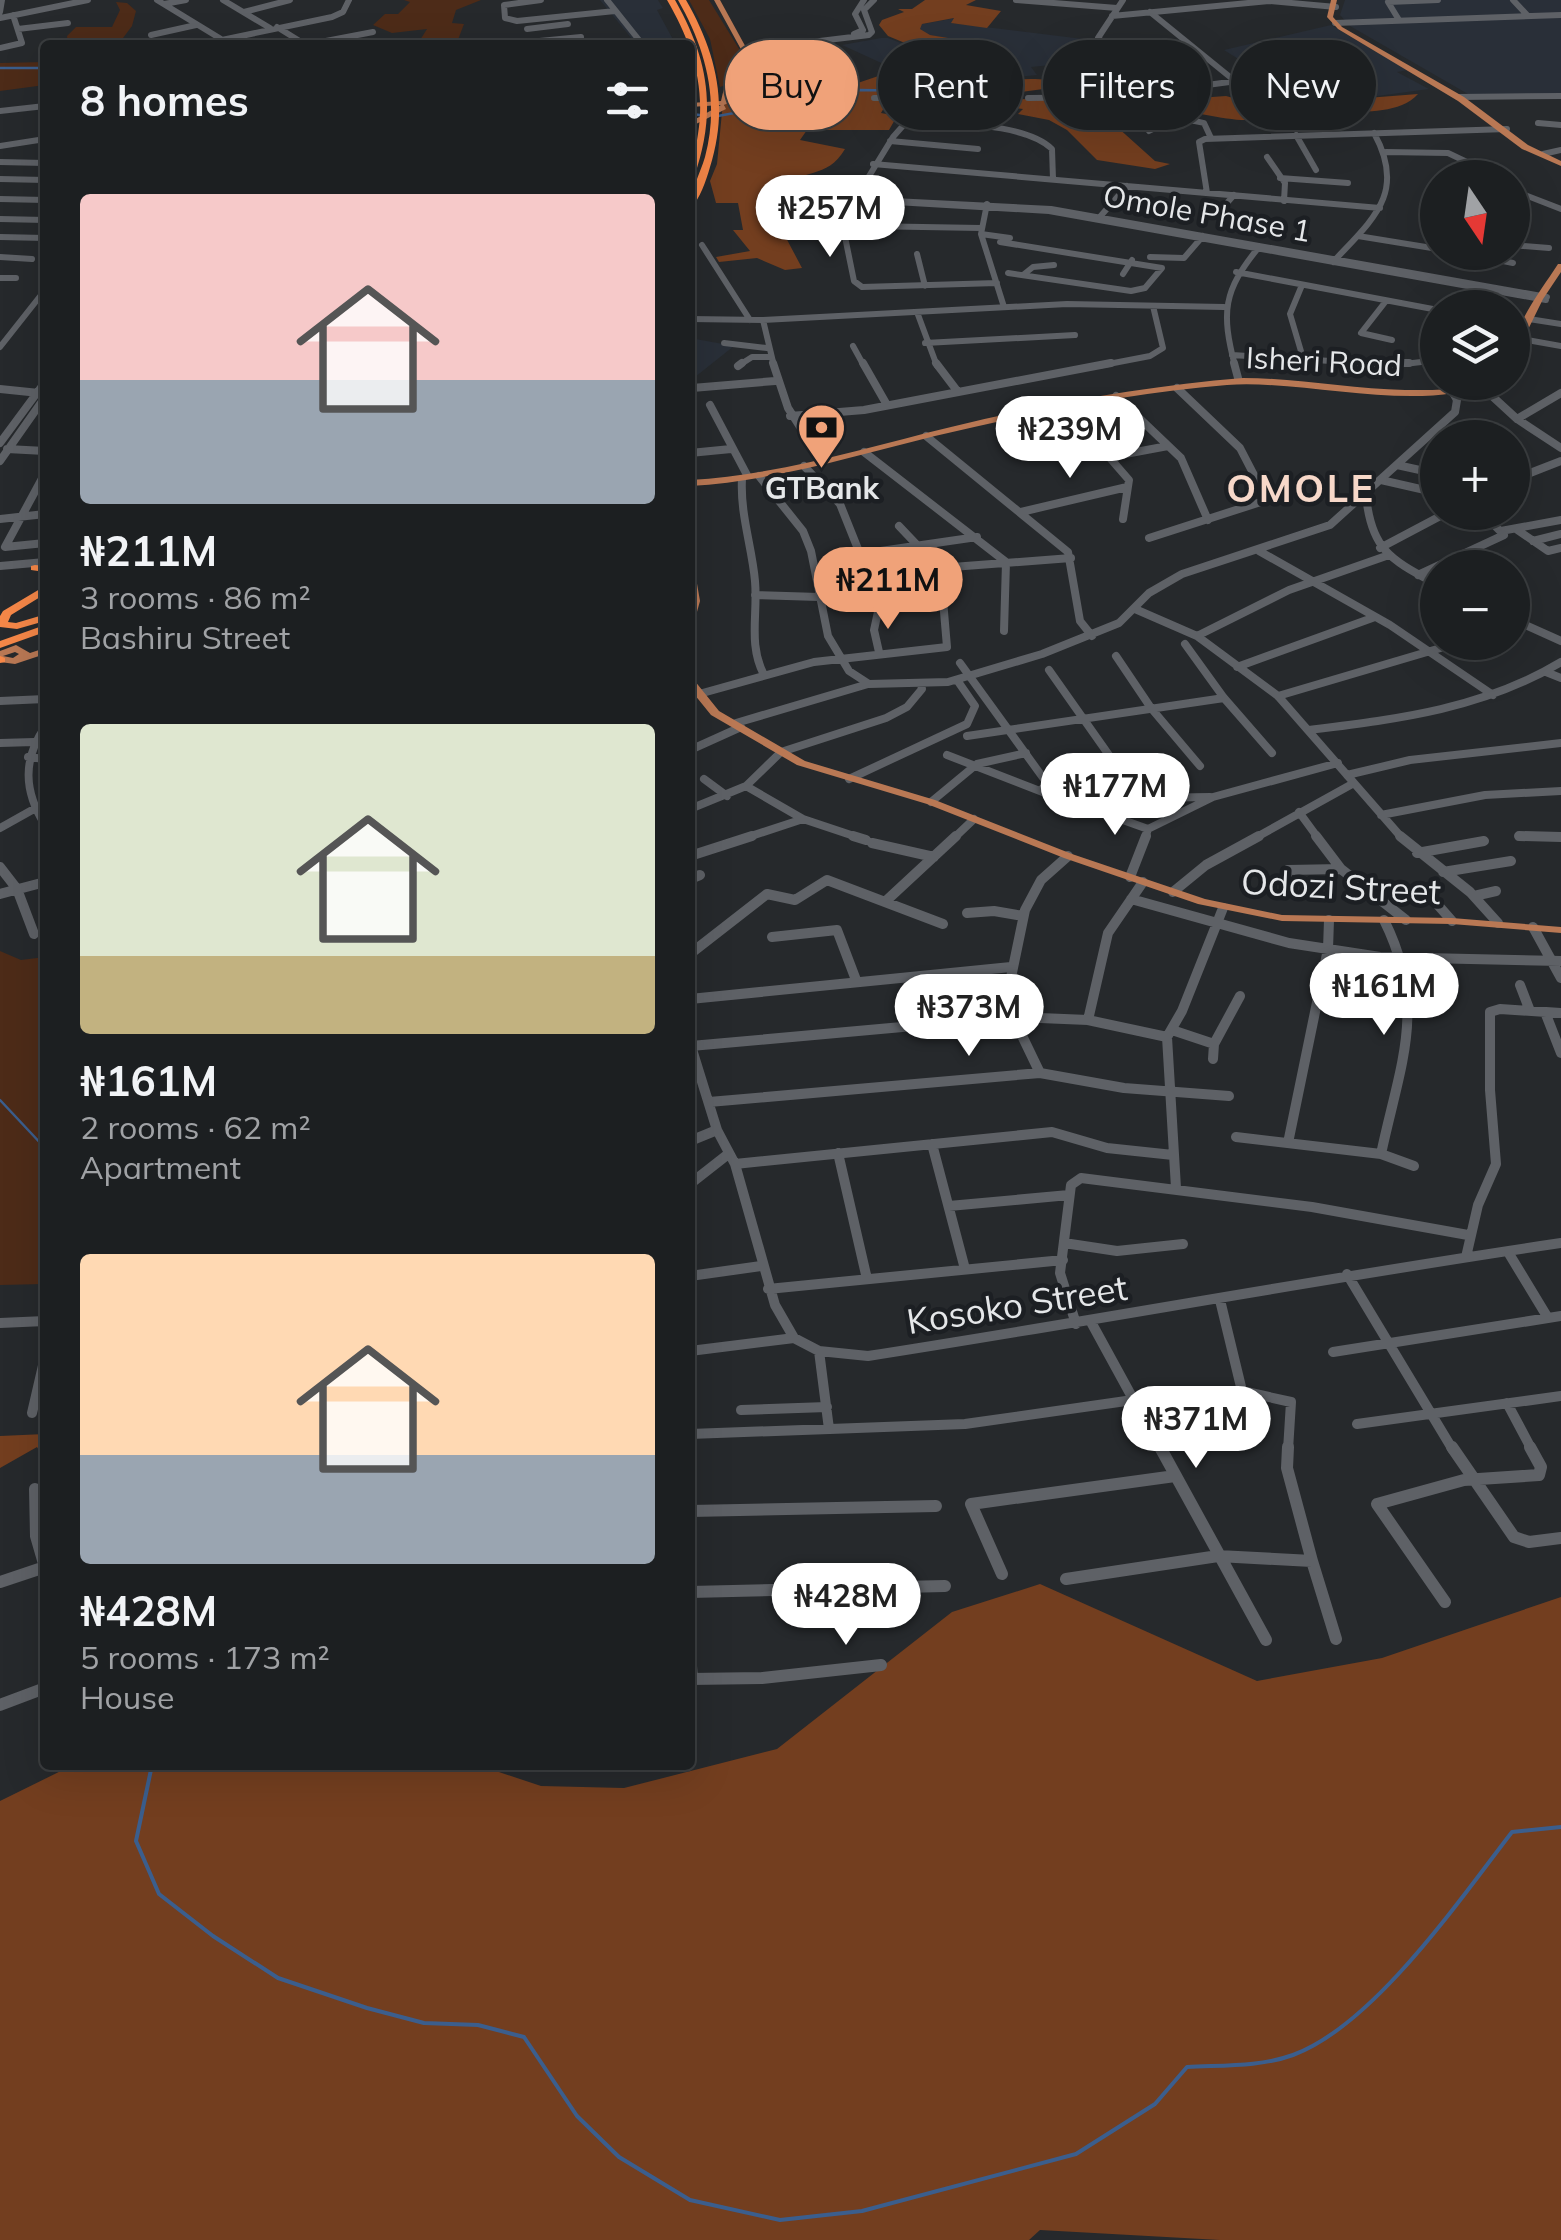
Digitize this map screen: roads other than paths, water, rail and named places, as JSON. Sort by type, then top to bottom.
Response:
[{"type":"highway","points":[[671,0],[690,40]]},
{"type":"highway","points":[[682,0],[710,58],[716,88],[716,136],[695,193]]},
{"type":"highway","points":[[695,50],[704,89],[701,142],[695,157]]},
{"type":"highway","points":[[695,147],[701,142]]},
{"type":"highway","points":[[0,614],[40,590]]},
{"type":"highway","points":[[40,590],[7,613],[1,624],[40,622]]},
{"type":"highway","points":[[0,634],[40,622]]},
{"type":"highway","points":[[8,658],[40,624]]},
{"type":"highway","points":[[0,645],[26,636]]},
{"type":"main road","points":[[716,0],[742,40]]},
{"type":"main road","points":[[726,0],[744,40]]},
{"type":"main road","points":[[1335,3],[1336,22],[1467,98],[1530,150],[1561,163]]},
{"type":"main road","points":[[695,122],[724,103],[725,96]]},
{"type":"main road","points":[[695,104],[724,103]]},
{"type":"main road","points":[[1504,129],[1561,163]]},
{"type":"main road","points":[[1530,323],[1561,266]]},
{"type":"main road","points":[[1543,298],[1561,276]]},
{"type":"main road","points":[[1530,328],[1532,320]]},
{"type":"main road","name":"Isheri Road","points":[[741,477],[1082,398],[1238,378],[1420,387]]},
{"type":"main road","name":"Isheri Road","points":[[1021,412],[1116,396],[1269,380],[1420,387]]},
{"type":"main road","name":"Isheri Road","points":[[695,482],[758,476],[975,422]]},
{"type":"main road","points":[[8,658],[40,650]]},
{"type":"main road","name":"Odozi Street","points":[[697,699],[781,752],[1223,908],[1265,916],[1498,923],[1561,930]]},
{"type":"street","points":[[0,15],[2,0]]},
{"type":"street","points":[[0,15],[13,16],[88,0]]},
{"type":"street","points":[[156,0],[220,39]]},
{"type":"street","points":[[164,4],[186,0]]},
{"type":"street","points":[[224,0],[297,40]]},
{"type":"street","points":[[244,12],[290,0]]},
{"type":"street","points":[[216,40],[339,15],[349,0]]},
{"type":"street","points":[[541,0],[504,6],[505,18],[561,17],[616,10]]},
{"type":"street","points":[[606,0],[638,40]]},
{"type":"street","points":[[858,36],[863,30],[855,14],[864,0]]},
{"type":"street","points":[[821,40],[872,32],[864,14],[874,0]]},
{"type":"street","points":[[1016,0],[1117,8]]},
{"type":"street","points":[[1098,40],[1122,0]]},
{"type":"street","points":[[1173,10],[1174,0]]},
{"type":"street","points":[[1399,20],[1388,2],[1438,0]]},
{"type":"street","points":[[1512,0],[1528,16]]},
{"type":"street","points":[[0,15],[68,1]]},
{"type":"street","points":[[1112,16],[1231,2],[1335,3]]},
{"type":"street","points":[[1150,12],[1231,76]]},
{"type":"street","points":[[1336,22],[1561,15]]},
{"type":"street","points":[[0,48],[22,44],[13,16]]},
{"type":"street","points":[[561,17],[583,40]]},
{"type":"street","points":[[18,28],[68,23]]},
{"type":"street","points":[[527,28],[568,24]]},
{"type":"street","points":[[151,35],[198,25]]},
{"type":"street","points":[[332,40],[373,32]]},
{"type":"street","points":[[559,40],[581,37]]},
{"type":"street","points":[[1028,98],[1117,97],[1231,82]]},
{"type":"street","points":[[1467,98],[1561,97]]},
{"type":"street","points":[[1467,98],[1561,97]]},
{"type":"street","points":[[1,115],[40,107]]},
{"type":"street","points":[[1149,131],[1170,122],[1196,120],[1204,123],[1211,138]]},
{"type":"street","points":[[1538,123],[1561,125]]},
{"type":"street","points":[[1207,193],[1199,142],[1211,138],[1504,129]]},
{"type":"street","points":[[855,199],[873,164],[900,130]]},
{"type":"street","points":[[987,130],[1034,136],[1052,149],[1052,180]]},
{"type":"street","points":[[1334,261],[1380,208],[1392,176],[1386,152],[1374,133]]},
{"type":"street","points":[[1296,135],[1316,170]]},
{"type":"street","points":[[12,146],[40,140]]},
{"type":"street","points":[[890,142],[978,149]]},
{"type":"street","points":[[0,146],[40,147]]},
{"type":"street","points":[[12,146],[1,179],[40,180]]},
{"type":"street","points":[[1543,154],[1561,150]]},
{"type":"street","points":[[1386,152],[1456,154],[1465,160]]},
{"type":"street","points":[[1267,157],[1284,183],[1284,200]]},
{"type":"street","points":[[4,162],[40,163]]},
{"type":"street","points":[[873,164],[1380,208]]},
{"type":"street","points":[[1280,178],[1348,182]]},
{"type":"street","points":[[1099,219],[1127,186]]},
{"type":"street","points":[[1219,212],[1234,195]]},
{"type":"street","points":[[855,199],[794,196],[1036,210],[1543,298]]},
{"type":"street","points":[[1530,197],[1561,210]]},
{"type":"street","points":[[0,199],[40,200]]},
{"type":"street","points":[[1,220],[18,200]]},
{"type":"street","points":[[986,206],[981,231],[1004,307]]},
{"type":"street","points":[[1,220],[40,220]]},
{"type":"street","points":[[997,283],[859,286],[848,259],[846,230],[864,226],[981,231],[1173,260],[1184,258],[1202,237]]},
{"type":"street","points":[[1358,236],[1420,245]]},
{"type":"street","points":[[0,237],[40,238]]},
{"type":"street","points":[[1000,242],[1132,260],[1162,268],[1145,288],[1132,291],[1008,273]]},
{"type":"street","points":[[702,244],[750,320]]},
{"type":"street","points":[[1530,246],[1549,248]]},
{"type":"street","points":[[1238,378],[1224,307],[1226,292],[1236,272],[1259,247]]},
{"type":"street","points":[[917,254],[926,286]]},
{"type":"street","points":[[0,257],[32,259]]},
{"type":"street","points":[[1123,274],[1132,260]]},
{"type":"street","points":[[1023,275],[1030,268],[1054,265]]},
{"type":"street","points":[[1236,272],[1420,307]]},
{"type":"street","points":[[0,278],[16,278]]},
{"type":"street","points":[[1036,286],[1042,278]]},
{"type":"street","points":[[1066,304],[1084,284]]},
{"type":"street","points":[[1302,285],[1290,314],[1303,358]]},
{"type":"street","points":[[0,347],[40,296]]},
{"type":"street","points":[[1386,301],[1360,333],[1392,340]]},
{"type":"street","points":[[695,319],[762,320],[1066,304],[1224,307]]},
{"type":"street","points":[[790,416],[887,406],[1155,354],[1162,348],[1153,306]]},
{"type":"street","points":[[916,312],[938,369],[958,392]]},
{"type":"street","points":[[762,320],[775,381],[790,416],[820,458]]},
{"type":"street","points":[[1532,320],[1561,324]]},
{"type":"street","points":[[926,343],[1076,335]]},
{"type":"street","points":[[1530,341],[1561,346]]},
{"type":"street","points":[[724,343],[768,352]]},
{"type":"street","points":[[854,346],[887,406]]},
{"type":"street","points":[[738,366],[768,352]]},
{"type":"street","points":[[1232,354],[1396,365],[1420,362]]},
{"type":"street","points":[[695,388],[775,381]]},
{"type":"street","points":[[1149,538],[1267,498],[1240,448],[1178,388]]},
{"type":"street","points":[[0,389],[40,395]]},
{"type":"street","points":[[1517,418],[1561,394]]},
{"type":"street","points":[[1116,396],[1184,464],[1200,509],[1208,520]]},
{"type":"street","points":[[0,459],[4,446],[40,398]]},
{"type":"street","points":[[695,747],[738,725],[869,684],[957,680],[1092,636],[1119,623],[1150,592],[1171,579],[1330,526],[1455,412],[1456,400]]},
{"type":"street","points":[[1498,400],[1517,418],[1559,444]]},
{"type":"street","points":[[1548,402],[1561,406]]},
{"type":"street","points":[[710,406],[740,466],[739,509],[755,595],[753,658],[764,675]]},
{"type":"street","points":[[926,436],[1059,542],[1072,558],[1080,620],[1092,636]]},
{"type":"street","points":[[4,446],[40,450]]},
{"type":"street","points":[[1123,519],[1127,475],[1109,457],[1168,446]]},
{"type":"street","points":[[695,453],[731,449]]},
{"type":"street","points":[[864,452],[1006,562]]},
{"type":"street","points":[[1530,472],[1561,461]]},
{"type":"street","points":[[1397,465],[1420,470]]},
{"type":"street","points":[[804,466],[840,504],[860,554],[884,594],[874,630],[879,652]]},
{"type":"street","points":[[758,476],[804,532],[815,566],[827,639],[838,658],[869,684]]},
{"type":"street","points":[[1382,480],[1420,489]]},
{"type":"street","points":[[40,482],[5,548],[40,544]]},
{"type":"street","points":[[1021,512],[1127,488]]},
{"type":"street","points":[[1366,495],[1368,528],[1380,548],[1418,574],[1508,530]]},
{"type":"street","points":[[0,519],[40,514]]},
{"type":"street","points":[[1530,526],[1561,520]]},
{"type":"street","points":[[1546,523],[1561,534]]},
{"type":"street","points":[[899,526],[917,546]]},
{"type":"street","points":[[1380,548],[1420,527]]},
{"type":"street","points":[[1517,530],[1557,550],[1552,564]]},
{"type":"street","points":[[1533,541],[1561,534]]},
{"type":"street","points":[[860,554],[977,537]]},
{"type":"street","points":[[1259,551],[1420,646]]},
{"type":"street","points":[[1196,636],[1289,590],[1389,555]]},
{"type":"street","points":[[872,573],[1072,558]]},
{"type":"street","points":[[1004,631],[1006,562]]},
{"type":"street","points":[[0,567],[40,566]]},
{"type":"street","points":[[697,699],[764,675],[838,658],[949,646],[936,569]]},
{"type":"street","points":[[755,595],[819,597]]},
{"type":"street","points":[[1135,609],[1196,636],[1278,696],[1417,853],[1474,896],[1498,923]]},
{"type":"street","points":[[1237,667],[1375,617]]},
{"type":"street","points":[[1530,628],[1561,642]]},
{"type":"street","points":[[1185,644],[1224,698],[1272,752]]},
{"type":"street","points":[[1278,696],[1337,682],[1420,654]]},
{"type":"street","points":[[1116,656],[1200,766]]},
{"type":"street","points":[[1441,660],[1493,695]]},
{"type":"street","points":[[1309,730],[1437,713],[1493,695],[1561,662]]},
{"type":"street","points":[[960,663],[1048,786],[1040,790]]},
{"type":"street","points":[[1049,670],[1123,775]]},
{"type":"street","points":[[1546,672],[1561,678]]},
{"type":"street","points":[[849,779],[967,724],[975,706],[957,680]]},
{"type":"street","points":[[695,807],[746,786],[781,752],[886,718],[907,706],[922,690],[921,684]]},
{"type":"street","points":[[968,736],[1224,698]]},
{"type":"street","points":[[0,701],[40,699]]},
{"type":"street","points":[[40,734],[28,757],[28,790],[40,818]]},
{"type":"street","points":[[0,744],[34,742]]},
{"type":"street","points":[[1173,892],[1206,864],[1351,779],[1410,760],[1561,743]]},
{"type":"street","points":[[931,802],[976,764],[1026,752]]},
{"type":"street","points":[[948,755],[1076,804]]},
{"type":"street","points":[[28,757],[40,758]]},
{"type":"street","points":[[1212,797],[1148,798],[1094,808],[1148,829],[1212,797],[1338,763]]},
{"type":"street","points":[[704,779],[727,796]]},
{"type":"street","points":[[746,786],[803,819],[934,857]]},
{"type":"street","points":[[1381,815],[1485,795],[1561,791]]},
{"type":"street","points":[[0,828],[34,809]]},
{"type":"street","points":[[1299,812],[1341,868],[1406,920]]},
{"type":"street","points":[[695,854],[803,819]]},
{"type":"street","points":[[887,900],[974,819]]},
{"type":"street","points":[[1088,1020],[1108,932],[1131,899],[1148,829]]},
{"type":"street","points":[[1518,836],[1561,836]]},
{"type":"street","points":[[1417,853],[1484,842]]},
{"type":"street","points":[[1040,1073],[1012,1017],[1008,987],[1024,916],[1041,880],[1068,856]]},
{"type":"street","points":[[1442,872],[1511,862]]},
{"type":"street","points":[[0,867],[17,889],[34,934]]},
{"type":"street","points":[[1286,883],[1288,870],[1341,868]]},
{"type":"street","points":[[695,950],[767,894],[795,900],[819,882],[834,880],[943,924]]},
{"type":"street","points":[[0,894],[40,883]]},
{"type":"street","points":[[1474,896],[1496,891]]},
{"type":"street","points":[[1430,896],[1452,921]]},
{"type":"street","points":[[1131,899],[1328,950],[1402,957],[1555,962]]},
{"type":"street","points":[[1176,1188],[1170,1033],[1223,908]]},
{"type":"street","points":[[968,913],[994,911],[1024,916]]},
{"type":"street","points":[[1288,1142],[1328,950],[1329,920]]},
{"type":"street","points":[[1380,1154],[1408,1014],[1402,957],[1384,920]]},
{"type":"street","points":[[1532,927],[1561,978]]},
{"type":"street","points":[[772,937],[838,930],[856,980]]},
{"type":"street","points":[[695,998],[1012,967]]},
{"type":"street","points":[[1520,985],[1530,1011]]},
{"type":"street","points":[[1213,1059],[1214,1044],[1240,996]]},
{"type":"street","points":[[1466,1257],[1468,1236],[1496,1164],[1490,1090],[1490,1012],[1561,1013]]},
{"type":"street","points":[[1546,1012],[1561,1053]]},
{"type":"street","points":[[695,1044],[1012,1017],[1088,1020],[1214,1044]]},
{"type":"street","points":[[695,1060],[716,1130],[731,1160],[768,1289],[794,1338],[695,1350]]},
{"type":"street","points":[[708,1102],[1040,1073],[1171,1092],[1230,1096]]},
{"type":"street","points":[[695,1139],[716,1130]]},
{"type":"street","points":[[695,1181],[731,1160],[1063,1132],[1108,1148],[1173,1156]]},
{"type":"street","points":[[1236,1137],[1380,1154],[1414,1166]]},
{"type":"street","points":[[932,1144],[965,1268]]},
{"type":"street","points":[[838,1153],[867,1279]]},
{"type":"street","points":[[1076,1324],[1060,1273],[1069,1194],[1074,1180],[1081,1178],[1176,1188],[1468,1236]]},
{"type":"street","points":[[950,1206],[1069,1194]]},
{"type":"street","points":[[1064,1243],[1117,1252],[1184,1244]]},
{"type":"street","name":"Kosoko Street","points":[[794,1338],[819,1351],[868,1356],[1220,1300],[1347,1274],[1561,1244]]},
{"type":"street","points":[[1332,1352],[1555,1317],[1508,1252]]},
{"type":"street","points":[[768,1289],[1063,1260]]},
{"type":"street","points":[[695,1275],[761,1266]]},
{"type":"street","points":[[1347,1274],[1472,1480],[1517,1541],[1561,1538]]},
{"type":"street","points":[[1220,1300],[1242,1391],[1291,1402],[1287,1468],[1336,1639]]},
{"type":"street","points":[[0,1322],[40,1321]]},
{"type":"street","points":[[1091,1322],[1266,1640]]},
{"type":"street","points":[[819,1351],[829,1429]]},
{"type":"street","points":[[32,1412],[40,1396]]},
{"type":"street","points":[[1357,1424],[1561,1396]]},
{"type":"street","points":[[695,1434],[965,1424],[1133,1400]]},
{"type":"street","points":[[1444,1602],[1377,1504],[1384,1498],[1472,1480],[1542,1472],[1507,1403]]},
{"type":"street","points":[[741,1410],[827,1407]]},
{"type":"street","points":[[1002,1574],[972,1504],[1174,1476]]},
{"type":"street","points":[[35,1489],[40,1550]]},
{"type":"street","points":[[695,1511],[936,1506]]},
{"type":"street","points":[[1066,1579],[1218,1556],[1312,1561]]},
{"type":"street","points":[[0,1582],[40,1569]]},
{"type":"street","points":[[695,1592],[946,1586]]},
{"type":"street","points":[[695,1679],[799,1675],[881,1664]]},
{"type":"street","points":[[4,1699],[40,1689]]},
{"type":"waterway","points":[[0,68],[40,68]]},
{"type":"waterway","points":[[718,116],[860,90],[878,90]]},
{"type":"waterway","points":[[695,114],[700,115]]},
{"type":"waterway","points":[[0,1100],[40,1143]]},
{"type":"waterway","points":[[151,1770],[136,1841],[159,1894],[213,1936],[278,1978],[367,2008],[424,2023],[478,2025],[524,2037],[577,2116],[619,2157],[690,2200],[780,2220],[862,2211],[1076,2154],[1155,2104],[1187,2067],[1280,2059],[1324,2040],[1354,2017],[1413,1957],[1512,1832],[1561,1827]]},
{"type":"place","name":"GTBank","points":[[822,470]]},
{"type":"district","name":"OMOLE","points":[[1301,489]]}]
